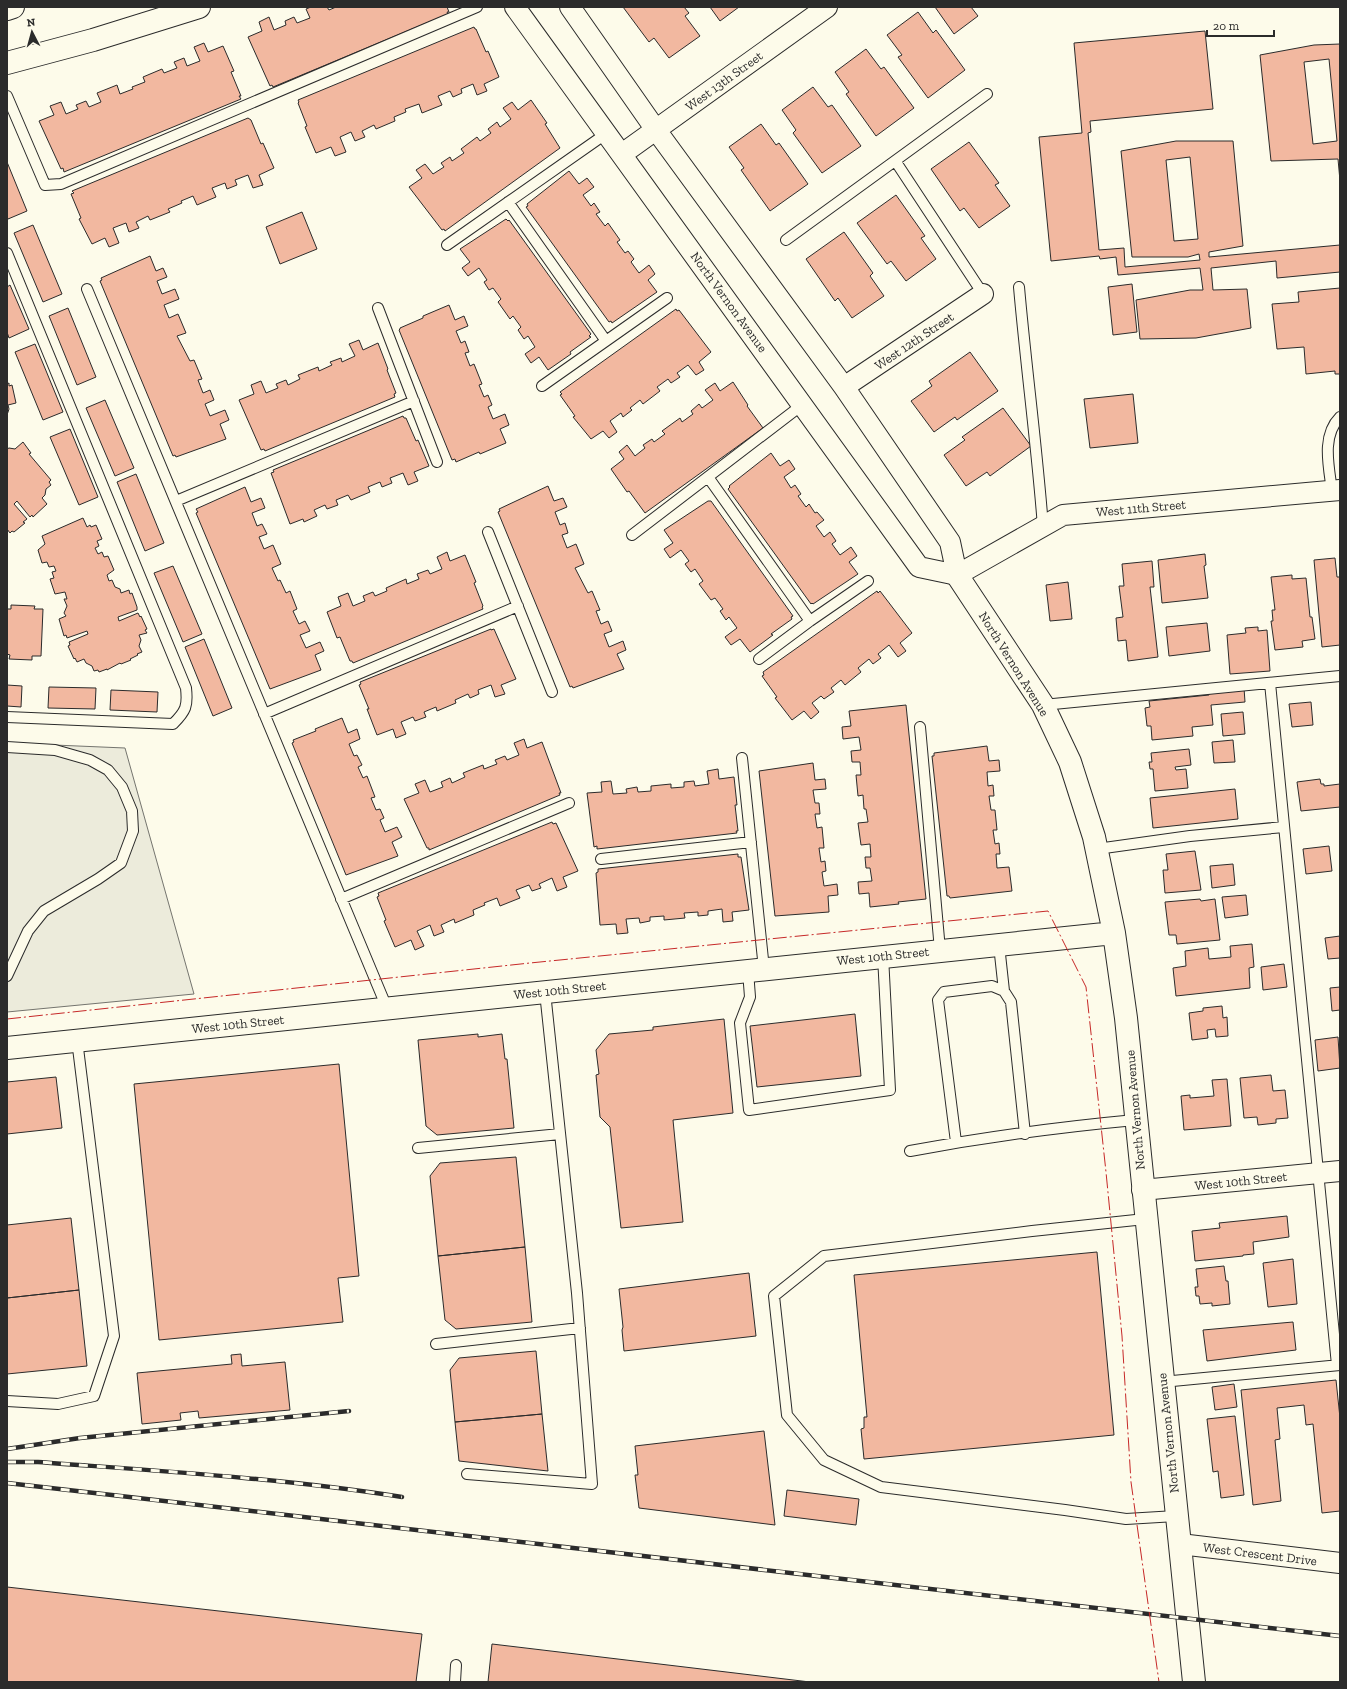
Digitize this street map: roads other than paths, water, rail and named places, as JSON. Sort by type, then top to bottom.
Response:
[{"type":"street","points":[[7,9],[13,7]]},
{"type":"street","points":[[7,63],[93,40],[199,7]]},
{"type":"street","name":"North Vernon Avenue","points":[[515,7],[919,567],[957,575]]},
{"type":"street","name":"North Vernon Avenue","points":[[570,7],[656,130],[844,387],[951,544],[957,575],[1043,706],[1070,762],[1097,849],[1114,932],[1126,1018],[1142,1190],[1194,1682]]},
{"type":"street","name":"West 13th Street","points":[[622,154],[827,7]]},
{"type":"street","name":"West 12th Street","points":[[844,387],[983,294]]},
{"type":"street","name":"West 11th Street","points":[[957,575],[1063,515],[1336,491]]},
{"type":"street","name":"West 10th Street","points":[[7,1048],[1114,932]]},
{"type":"street","name":"West 10th Street","points":[[1142,1190],[1340,1171]]},
{"type":"street","name":"West Crescent Drive","points":[[1180,1544],[1340,1564]]},
{"type":"lane","points":[[7,96],[45,185],[61,184],[477,7]]},
{"type":"lane","points":[[786,240],[896,162],[987,94]]},
{"type":"lane","points":[[447,245],[607,133]]},
{"type":"lane","points":[[896,162],[983,294]]},
{"type":"lane","points":[[508,202],[606,341]]},
{"type":"lane","points":[[7,253],[186,688],[188,700],[184,713],[172,724],[7,717]]},
{"type":"lane","points":[[1019,287],[1036,442],[1043,526]]},
{"type":"lane","points":[[87,289],[387,1008]]},
{"type":"lane","points":[[542,386],[667,298]]},
{"type":"lane","points":[[378,308],[437,462]]},
{"type":"lane","points":[[176,501],[414,401]]},
{"type":"lane","points":[[632,535],[802,405]]},
{"type":"lane","points":[[1336,491],[1327,445],[1334,423],[1340,417]]},
{"type":"lane","points":[[708,477],[810,621]]},
{"type":"lane","points":[[488,532],[552,692]]},
{"type":"lane","points":[[759,659],[810,621],[868,581]]},
{"type":"lane","points":[[264,714],[518,606]]},
{"type":"lane","points":[[1043,706],[1340,676]]},
{"type":"lane","points":[[1162,1382],[1338,1365],[1270,683]]},
{"type":"lane","points":[[920,727],[940,950]]},
{"type":"lane","points":[[7,747],[55,750],[90,760],[108,770],[122,787],[132,811],[133,831],[121,863],[98,879],[44,911],[28,931],[7,976]]},
{"type":"lane","points":[[742,758],[751,842],[756,970],[750,997],[740,1023],[749,1110],[890,1090],[883,956]]},
{"type":"lane","points":[[341,900],[569,803]]},
{"type":"lane","points":[[1097,849],[1190,836],[1284,827]]},
{"type":"lane","points":[[601,859],[751,842]]},
{"type":"lane","points":[[999,945],[1004,991],[1011,1002],[1025,1134]]},
{"type":"lane","points":[[956,1142],[938,1000],[944,992],[992,986],[1004,991]]},
{"type":"lane","points":[[467,1474],[592,1484],[580,1328],[545,992]]},
{"type":"lane","points":[[7,1401],[58,1404],[94,1396],[114,1336],[77,1040]]},
{"type":"lane","points":[[910,1151],[956,1142],[1084,1125],[1136,1120]]},
{"type":"lane","points":[[418,1148],[560,1134]]},
{"type":"lane","points":[[1145,1219],[824,1256],[774,1296],[787,1415],[824,1460],[881,1487],[1065,1510],[1126,1520],[1176,1516]]},
{"type":"lane","points":[[436,1344],[580,1328]]},
{"type":"lane","points":[[455,1682],[456,1665]]},
{"type":"railway","points":[[7,1449],[80,1438],[349,1411]]},
{"type":"railway","points":[[7,1462],[38,1462],[266,1480],[357,1490],[402,1497]]},
{"type":"railway","points":[[7,1483],[1340,1636]]}]
